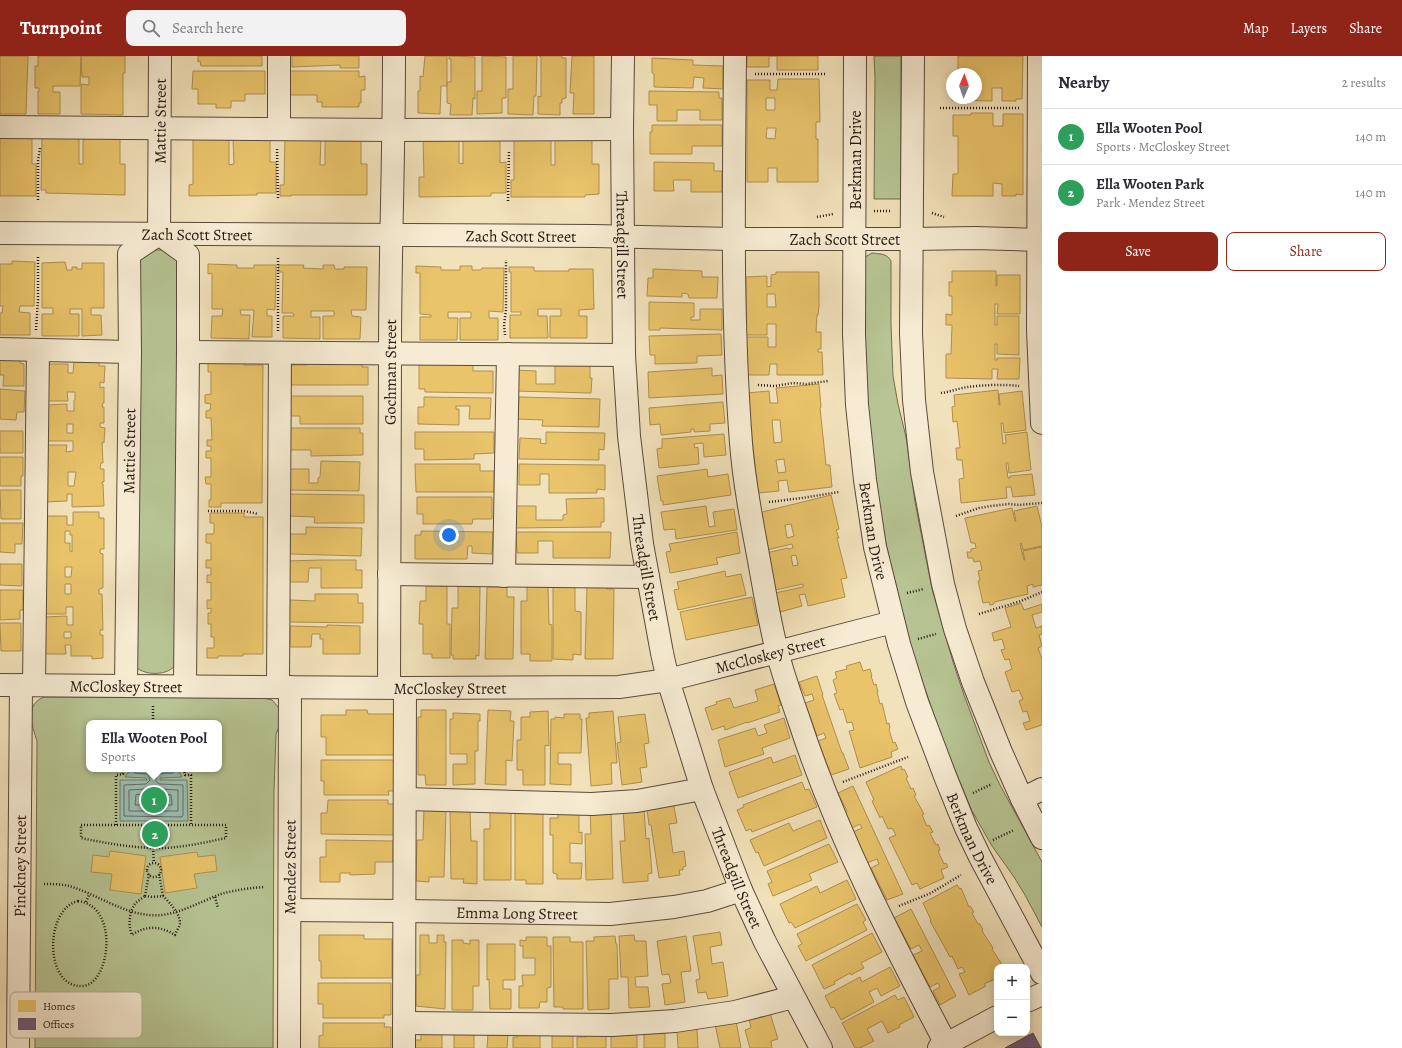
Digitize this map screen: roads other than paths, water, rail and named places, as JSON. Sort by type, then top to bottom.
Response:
[{"type":"street","name":"Mattie Street","points":[[126,685],[130,352],[129,254],[159,234],[160,56]]},
{"type":"street","points":[[279,56],[279,129]]},
{"type":"street","name":"Gochman Street","points":[[394,56],[394,130],[391,236],[389,574],[405,799],[404,1048]]},
{"type":"street","name":"Threadgill Street","points":[[623,56],[622,129],[624,355],[629,436],[642,544],[668,680],[702,789],[741,890],[765,942],[821,1048]]},
{"type":"street","name":"Berkman Drive","points":[[855,56],[854,334],[857,405],[865,480],[875,547],[893,622],[917,702],[966,828],[1042,973]]},
{"type":"street","points":[[913,56],[911,333],[914,400],[922,472],[943,584],[955,629],[973,682],[1001,752],[1022,799],[1042,838]]},
{"type":"street","points":[[1039,56],[1038,111],[1040,240],[1038,330],[1042,423]]},
{"type":"street","points":[[735,65],[734,238],[737,386],[741,445],[748,502],[777,652],[808,747],[860,875],[944,1047],[994,1019]]},
{"type":"street","points":[[0,126],[394,130],[622,129]]},
{"type":"street","name":"Zach Scott Street","points":[[0,233],[213,233],[391,236],[911,240],[975,238],[1040,240]]},
{"type":"street","points":[[159,234],[188,255],[186,685]]},
{"type":"street","points":[[0,350],[130,352]]},
{"type":"street","name":"Pinckney Street","points":[[14,992],[9,908],[18,685],[35,350]]},
{"type":"street","points":[[188,352],[624,355]]},
{"type":"street","name":"Mendez Street","points":[[279,353],[279,515],[290,910],[289,1048]]},
{"type":"street","points":[[504,576],[508,354]]},
{"type":"street","points":[[389,574],[648,577]]},
{"type":"street","name":"McCloskey Street","points":[[18,685],[603,688],[668,680],[893,622]]},
{"type":"street","points":[[405,799],[592,804],[637,801],[702,789]]},
{"type":"street","points":[[1022,799],[1042,789]]},
{"type":"street","name":"Emma Long Street","points":[[290,910],[610,914],[674,907],[707,901],[741,890]]},
{"type":"street","points":[[1030,1000],[1042,994]]},
{"type":"street","points":[[404,1023],[612,1025],[675,1021],[735,1012],[793,997]]},
{"type":"street","name":"Pinckney Street","points":[[17,1038],[18,1048]]},
{"type":"water","points":[[129,772],[179,772],[182,777],[160,778],[160,780],[187,780],[188,821],[120,821],[120,780],[147,780],[146,778],[125,777]]},
{"type":"place","name":"Ella Wooten Pool","points":[[154,800]]},
{"type":"place","name":"Ella Wooten Park","points":[[155,834]]}]
